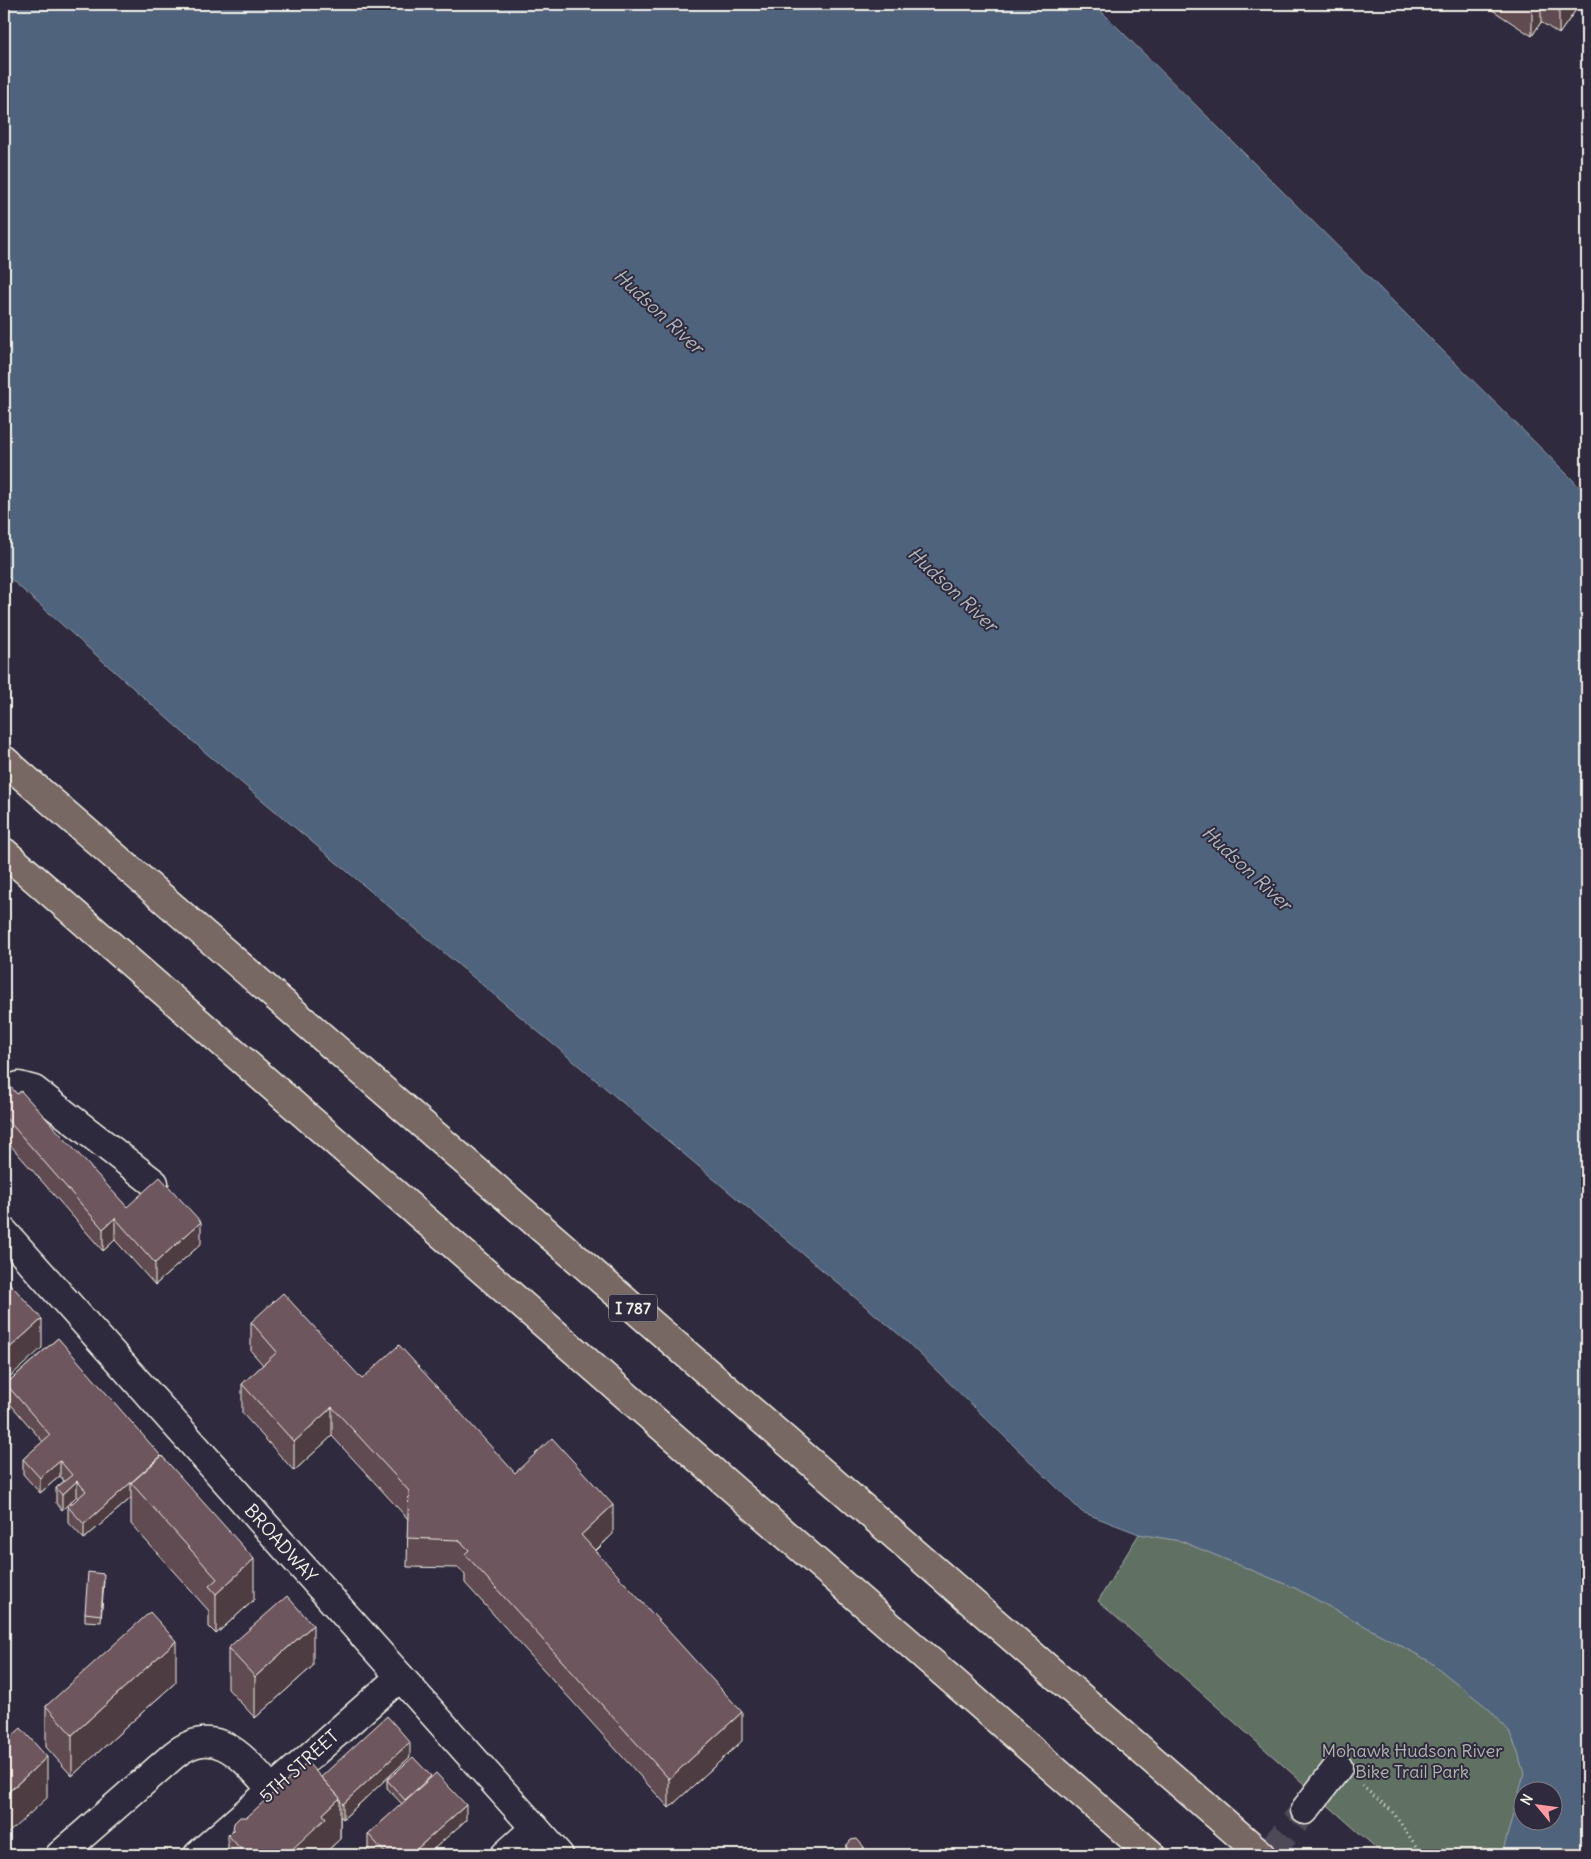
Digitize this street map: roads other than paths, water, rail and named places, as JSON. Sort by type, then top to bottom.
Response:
[{"type":"highway","name":"I 787","points":[[4,760],[1262,1855]]},
{"type":"highway","points":[[4,852],[1152,1855]]},
{"type":"street","points":[[4,1092],[19,1086],[34,1090],[154,1183]]},
{"type":"street","name":"BROADWAY","points":[[4,1232],[559,1855]]},
{"type":"street","name":"5TH STREET","points":[[198,1855],[400,1676]]},
{"type":"street","points":[[60,1855],[174,1755],[192,1744],[214,1743],[234,1750],[272,1790]]},
{"type":"street","points":[[1305,1810],[1338,1767]]},
{"type":"street","points":[[504,1855],[535,1828]]},
{"type":"water","name":"Hudson River","points":[[4,4],[1094,4],[1587,494],[1587,1855],[1502,1855],[1514,1811],[1514,1832],[1564,1832],[1564,1782],[1522,1782],[1524,1774],[1518,1752],[1509,1731],[1489,1709],[1429,1661],[1295,1588],[1181,1541],[1139,1534],[1082,1512],[902,1337],[206,753],[4,573]]},
{"type":"tunnel","points":[[1267,1855],[1305,1810]]},
{"type":"park label","name":"Mohawk Hudson River Bike Trail Park","points":[[1412,1760]]}]
